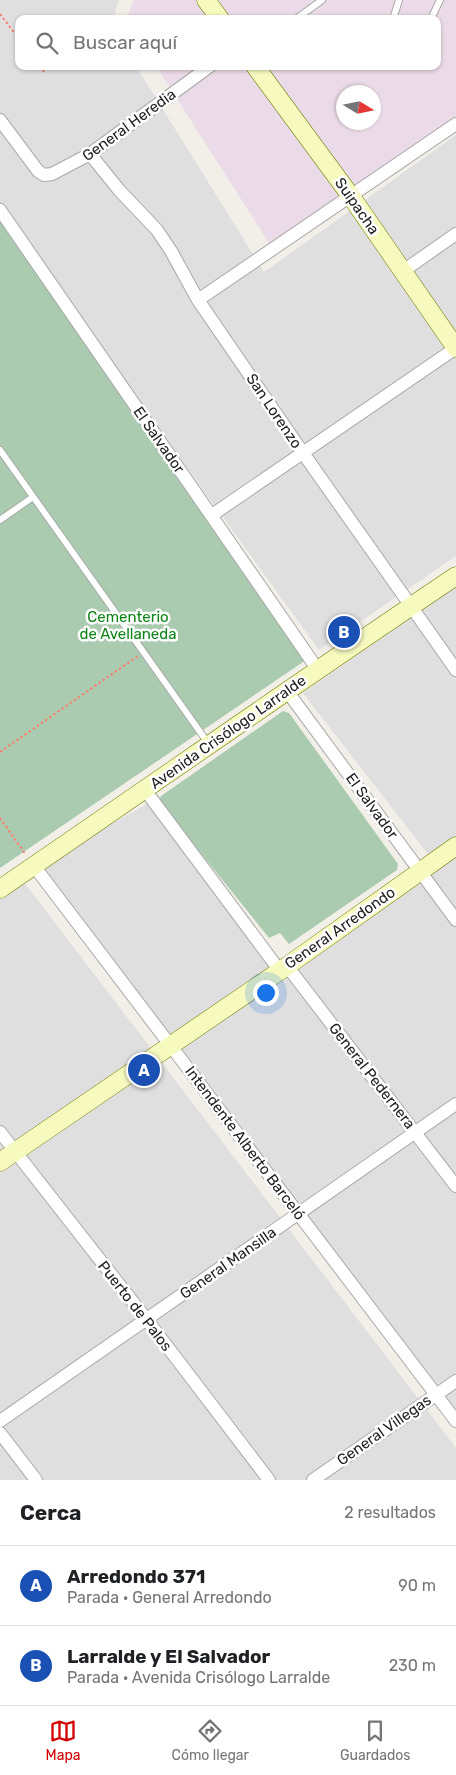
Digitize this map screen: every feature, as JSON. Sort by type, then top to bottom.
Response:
[{"type":"street","points":[[206,0],[217,15]]},
{"type":"street","name":"General Heredia","points":[[0,120],[38,171],[44,175],[52,174],[90,154],[205,70]]},
{"type":"street","name":"Suipacha","points":[[258,70],[350,195],[456,348]]},
{"type":"street","points":[[198,300],[456,124]]},
{"type":"street","name":"San Lorenzo","points":[[90,154],[119,190],[157,230],[198,300],[456,670]]},
{"type":"street","name":"El Salvador","points":[[0,210],[318,670]]},
{"type":"street","points":[[403,271],[456,234]]},
{"type":"street","points":[[212,515],[456,348]]},
{"type":"street","name":"Avenida Crisólogo Larralde","points":[[0,888],[145,790],[205,738],[287,691],[456,576]]},
{"type":"street","name":"El Salvador","points":[[287,691],[456,920]]},
{"type":"street","name":"General Pedernera","points":[[145,790],[456,1186]]},
{"type":"street","name":"General Arredondo","points":[[0,1162],[283,968],[456,846]]},
{"type":"street","name":"Intendente Alberto Barceló","points":[[34,866],[456,1421]]},
{"type":"street","name":"General Mansilla","points":[[0,1422],[456,1104]]},
{"type":"street","name":"Puerto de Palos","points":[[0,1132],[269,1480]]},
{"type":"street","name":"General Villegas","points":[[313,1480],[456,1380]]},
{"type":"street","points":[[0,1434],[36,1480]]},
{"type":"lane","points":[[301,15],[322,0]]},
{"type":"lane","points":[[394,15],[399,0]]},
{"type":"lane","points":[[433,15],[440,0]]},
{"type":"lane","points":[[0,450],[205,738]]},
{"type":"lane","points":[[0,520],[33,497]]},
{"type":"path","points":[[0,14],[15,34]]},
{"type":"path","points":[[0,752],[144,651]]},
{"type":"path","points":[[0,818],[34,866]]},
{"type":"shaded area","points":[[0,0],[119,0],[114,15],[15,15],[15,70],[138,70],[264,272],[456,135],[456,556],[319,650],[0,210]]},
{"type":"shaded area","points":[[134,0],[456,0],[456,116],[271,246],[159,70],[441,70],[441,15],[128,15]]},
{"type":"shaded area","points":[[456,587],[456,1411],[40,865],[161,796],[285,976],[438,867],[303,693]]},
{"type":"shaded area","points":[[20,877],[456,1448],[456,1480],[0,1480],[0,891]]},
{"type":"green space","name":"Cementerio de Avellaneda","points":[[0,213],[306,660],[0,868]]},
{"type":"green space","points":[[283,711],[289,713],[398,864],[397,870],[289,944],[280,933],[269,938],[159,801],[161,796]]},
{"type":"place","name":"Larralde y El Salvador","points":[[344,632]]},
{"type":"place","name":"Arredondo 371","points":[[144,1070]]}]
